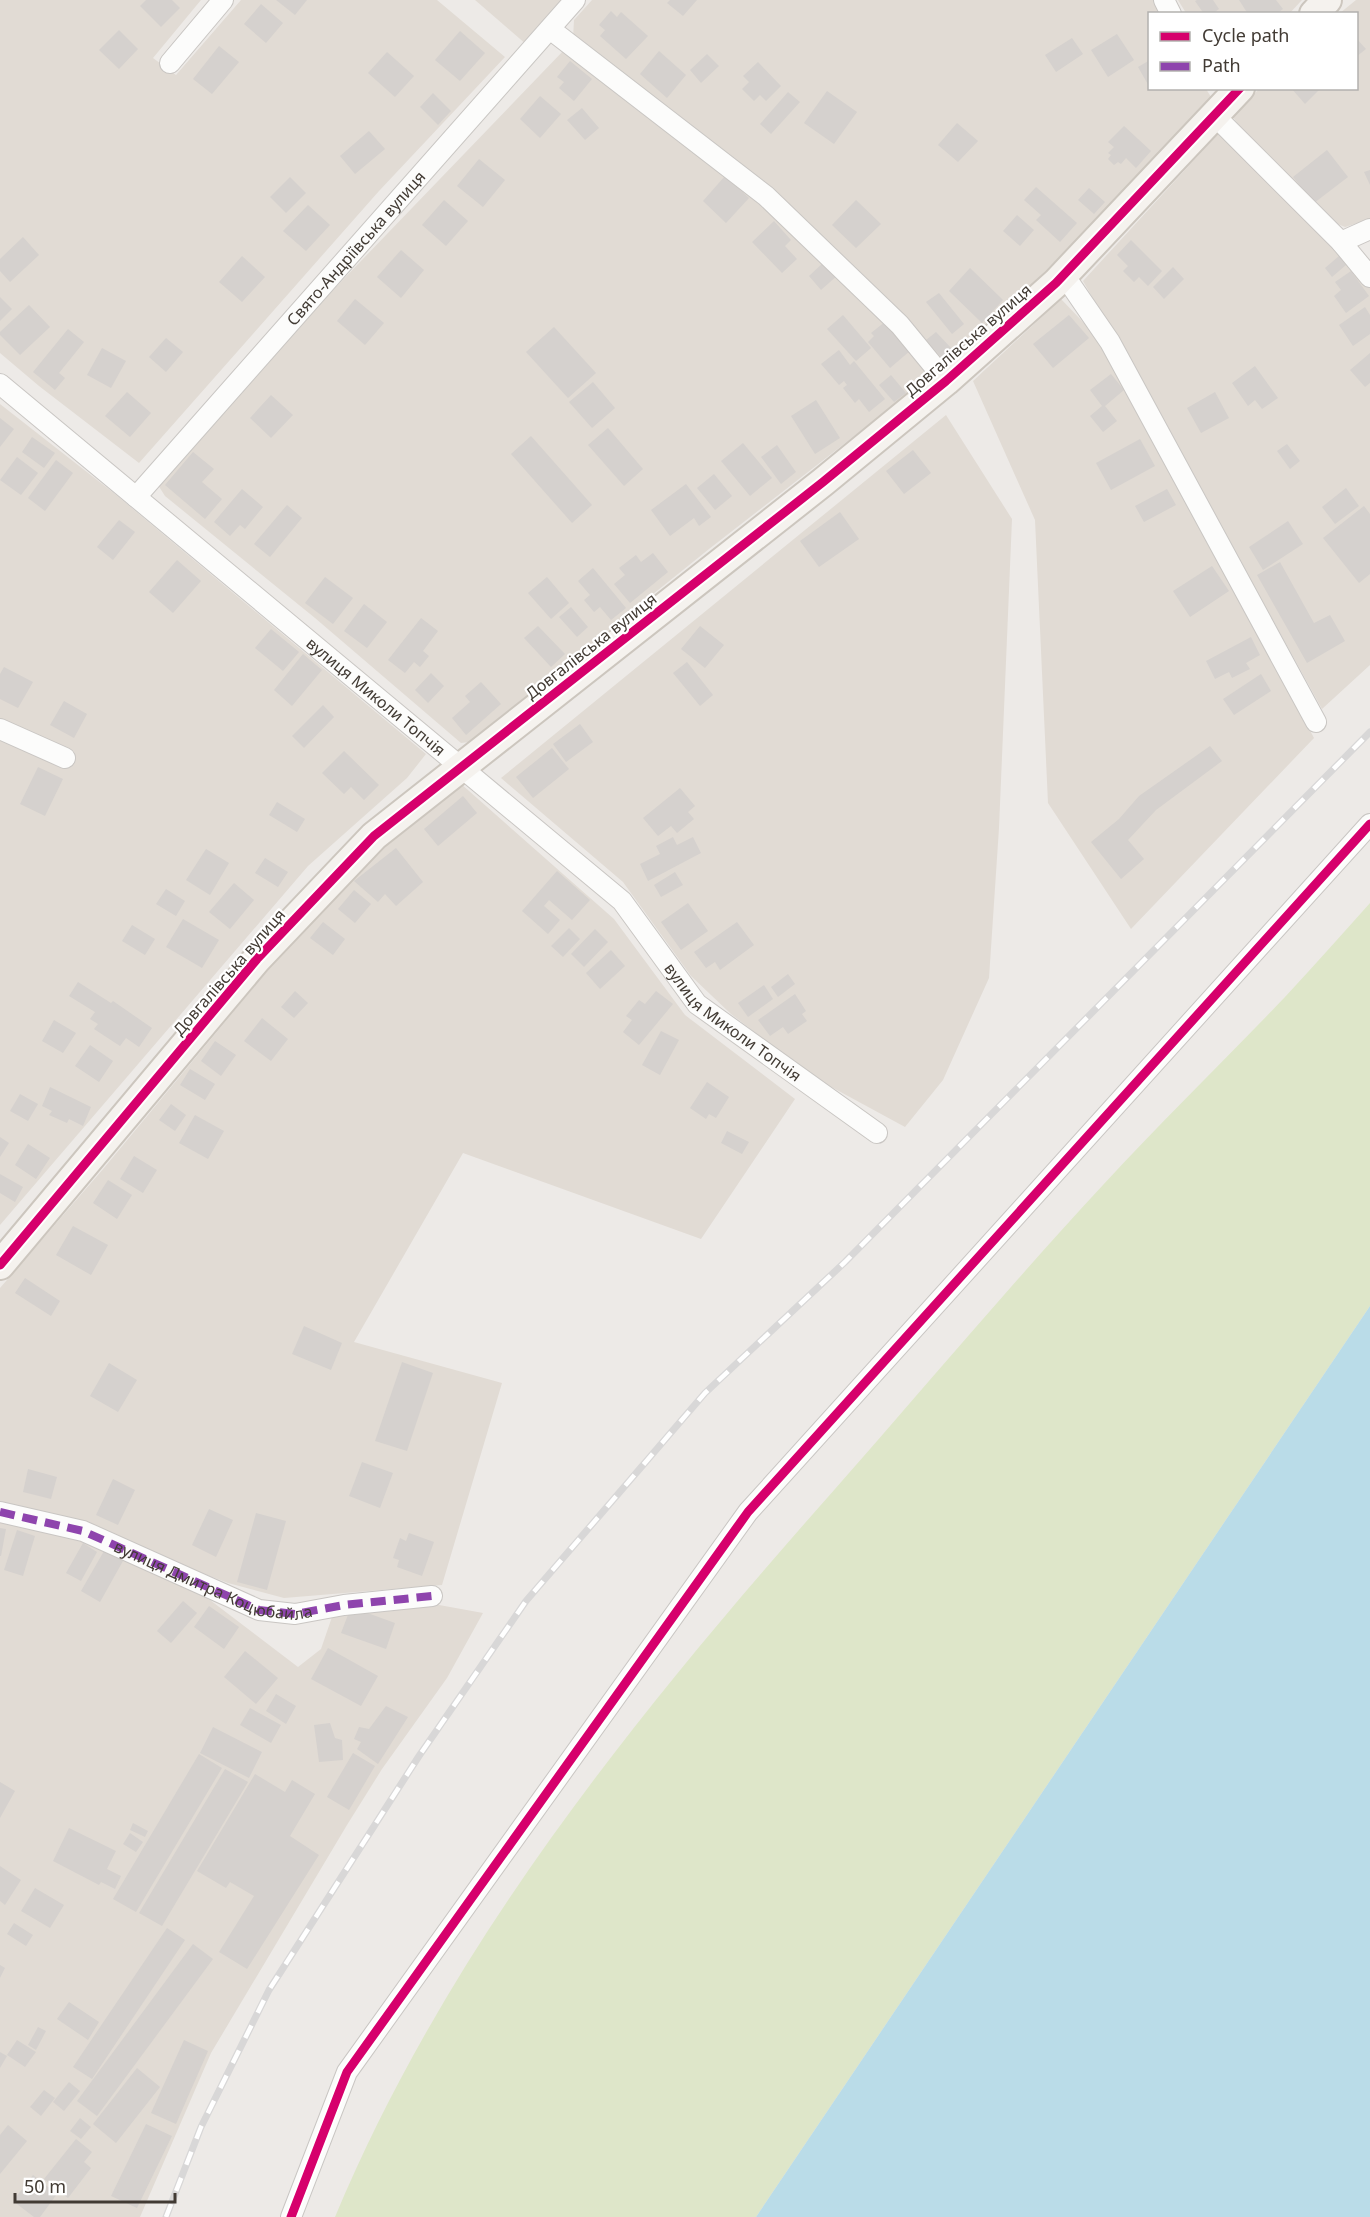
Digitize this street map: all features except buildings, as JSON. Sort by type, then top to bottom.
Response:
[{"type":"street","points":[[170,63],[223,0]]},
{"type":"street","name":"Свято-Андріївська вулиця","points":[[136,497],[575,0]]},
{"type":"street","points":[[1316,12],[1327,0]]},
{"type":"street","points":[[550,29],[766,196],[900,325],[946,381]]},
{"type":"street","name":"Довгалівська вулиця","points":[[0,1264],[257,959],[374,836],[823,482],[946,381],[1064,275],[1214,116],[1234,91]]},
{"type":"street","points":[[1214,116],[1341,242],[1370,277]]},
{"type":"street","points":[[1341,242],[1370,229]]},
{"type":"street","points":[[1064,275],[1110,342],[1316,722]]},
{"type":"street","name":"вулиця Миколи Топчія","points":[[0,384],[622,901],[697,1004],[877,1133]]},
{"type":"street","points":[[0,729],[65,758]]},
{"type":"street","points":[[291,2217],[347,2072],[748,1512],[1370,824]]},
{"type":"street","name":"вулиця Дмитра Коцюбайла","points":[[0,1512],[83,1531],[259,1610],[295,1614],[344,1605],[432,1596]]},
{"type":"shaded area","points":[[0,0],[201,0],[153,58],[176,75],[241,0],[437,0],[505,57],[379,191],[139,463],[0,353]]},
{"type":"shaded area","points":[[475,0],[566,0],[527,45]]},
{"type":"shaded area","points":[[592,0],[1155,0],[1162,12],[1148,12],[1148,90],[1207,90],[1213,100],[1012,305],[943,365],[905,323],[573,38],[574,20]]},
{"type":"shaded area","points":[[1178,0],[1302,0],[1291,12],[1185,12]]},
{"type":"shaded area","points":[[1356,0],[1370,0],[1370,219],[1345,227],[1320,217],[1257,150],[1232,116],[1258,90],[1358,90],[1358,12],[1341,12]]},
{"type":"shaded area","points":[[565,49],[758,194],[934,374],[709,549],[469,742],[461,743],[315,618],[165,496],[158,485],[284,341]]},
{"type":"shaded area","points":[[1218,134],[1319,229],[1370,288],[1370,665],[1322,709],[1083,281]]},
{"type":"shaded area","points":[[1061,299],[1106,346],[1314,738],[1131,929],[1048,803],[1035,520],[973,381]]},
{"type":"shaded area","points":[[0,404],[115,494],[426,754],[407,778],[308,866],[0,1225]]},
{"type":"shaded area","points":[[946,415],[1012,519],[999,828],[989,978],[943,1080],[905,1127],[813,1077],[731,1014],[691,976],[623,882],[501,778]]},
{"type":"shaded area","points":[[460,783],[614,919],[685,1015],[795,1099],[701,1239],[463,1153],[354,1342],[502,1383],[442,1585],[284,1598],[228,1583],[48,1514],[0,1504],[0,1288],[104,1168],[317,911],[392,835]]},
{"type":"shaded area","points":[[0,1521],[89,1541],[137,1563],[210,1600],[298,1667],[321,1649],[333,1614],[428,1603],[483,1613],[447,1678],[382,1769],[347,1825],[211,2053],[140,2217],[0,2217]]},
{"type":"green space","points":[[1370,903],[1370,1306],[756,2217],[335,2217],[381,2116],[434,2019],[492,1925],[555,1833],[621,1744],[762,1572],[1035,1260],[1125,1161],[1285,997]]},
{"type":"water","points":[[1370,1306],[1370,2217],[756,2217]]},
{"type":"railway","points":[[166,2217],[201,2127],[269,1990],[419,1756],[526,1601],[705,1393],[845,1262],[1370,732]]},
{"type":"marked path","points":[[0,1512],[83,1531],[259,1610],[295,1614],[344,1605],[432,1596]]},
{"type":"cycle path","points":[[0,1265],[257,959],[374,836],[823,482],[946,381],[1056,283],[1238,90]]},
{"type":"cycle path","points":[[291,2217],[347,2072],[748,1512],[1370,824]]}]
